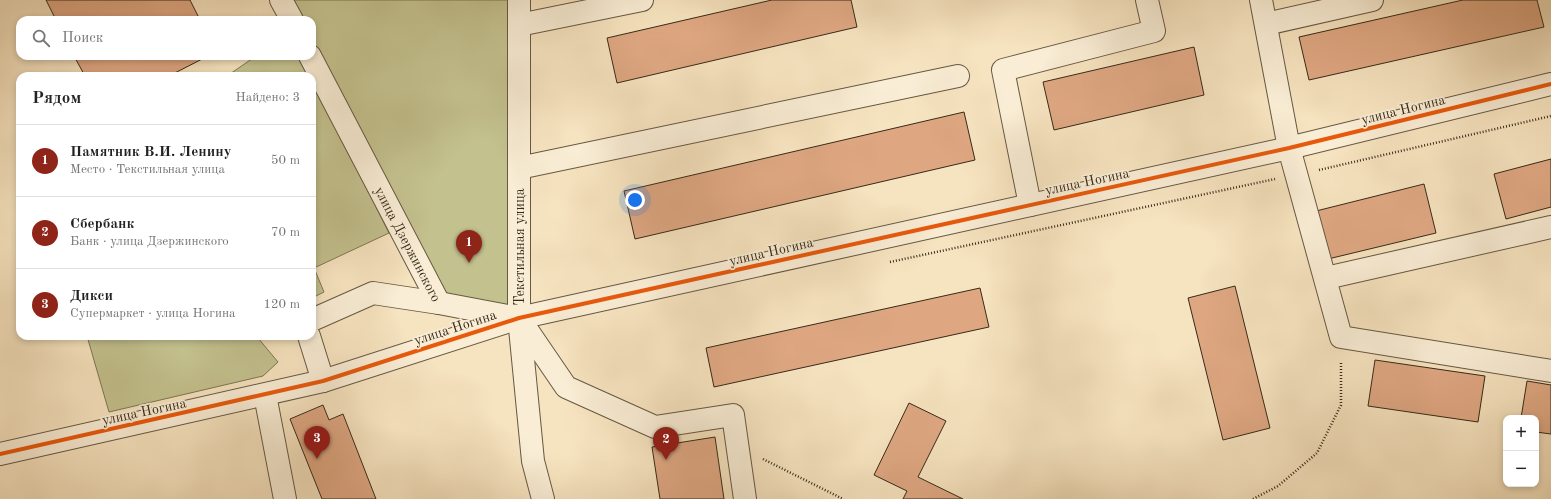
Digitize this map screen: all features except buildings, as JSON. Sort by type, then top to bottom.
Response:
[{"type":"street","points":[[281,0],[290,16]]},
{"type":"street","name":"Текстильная улица","points":[[519,0],[519,318],[566,387],[655,426],[733,415],[745,499]]},
{"type":"street","points":[[519,25],[642,0]]},
{"type":"street","points":[[1030,205],[1003,70],[1154,31],[1147,0]]},
{"type":"street","points":[[1261,0],[1288,148],[1326,278],[1341,337],[1551,371]]},
{"type":"street","points":[[1266,24],[1372,0]]},
{"type":"street","name":"улица Дзержинского","points":[[312,60],[439,303],[519,318]]},
{"type":"street","points":[[519,168],[958,76]]},
{"type":"street","name":"улица Ногина","points":[[0,454],[323,381],[519,318],[1288,148],[1551,84]]},
{"type":"street","points":[[1326,278],[1551,228]]},
{"type":"street","points":[[316,318],[373,293],[439,303]]},
{"type":"street","points":[[519,318],[533,461],[543,499]]},
{"type":"street","points":[[310,340],[323,381]]},
{"type":"street","points":[[265,395],[285,499]]},
{"type":"path","points":[[885,263],[1296,175],[1551,116]]},
{"type":"path","points":[[1253,499],[1278,486],[1316,453],[1341,405],[1341,337]]},
{"type":"path","points":[[737,446],[843,499]]},
{"type":"shaded area","points":[[292,0],[516,0],[514,327],[444,299],[316,47],[316,16],[300,16]]},
{"type":"shaded area","points":[[250,60],[304,60],[309,72],[233,72]]},
{"type":"shaded area","points":[[316,85],[389,233],[316,267]]},
{"type":"shaded area","points":[[316,273],[324,292],[316,296]]},
{"type":"shaded area","points":[[88,340],[260,340],[278,362],[263,376],[109,412]]},
{"type":"cycle path","points":[[0,454],[323,381],[519,318],[1289,148],[1551,84]]},
{"type":"place","name":"Памятник В.И. Ленину","points":[[469,263]]},
{"type":"place","name":"Дикси","points":[[317,459]]},
{"type":"place","name":"Сбербанк","points":[[666,460]]}]
